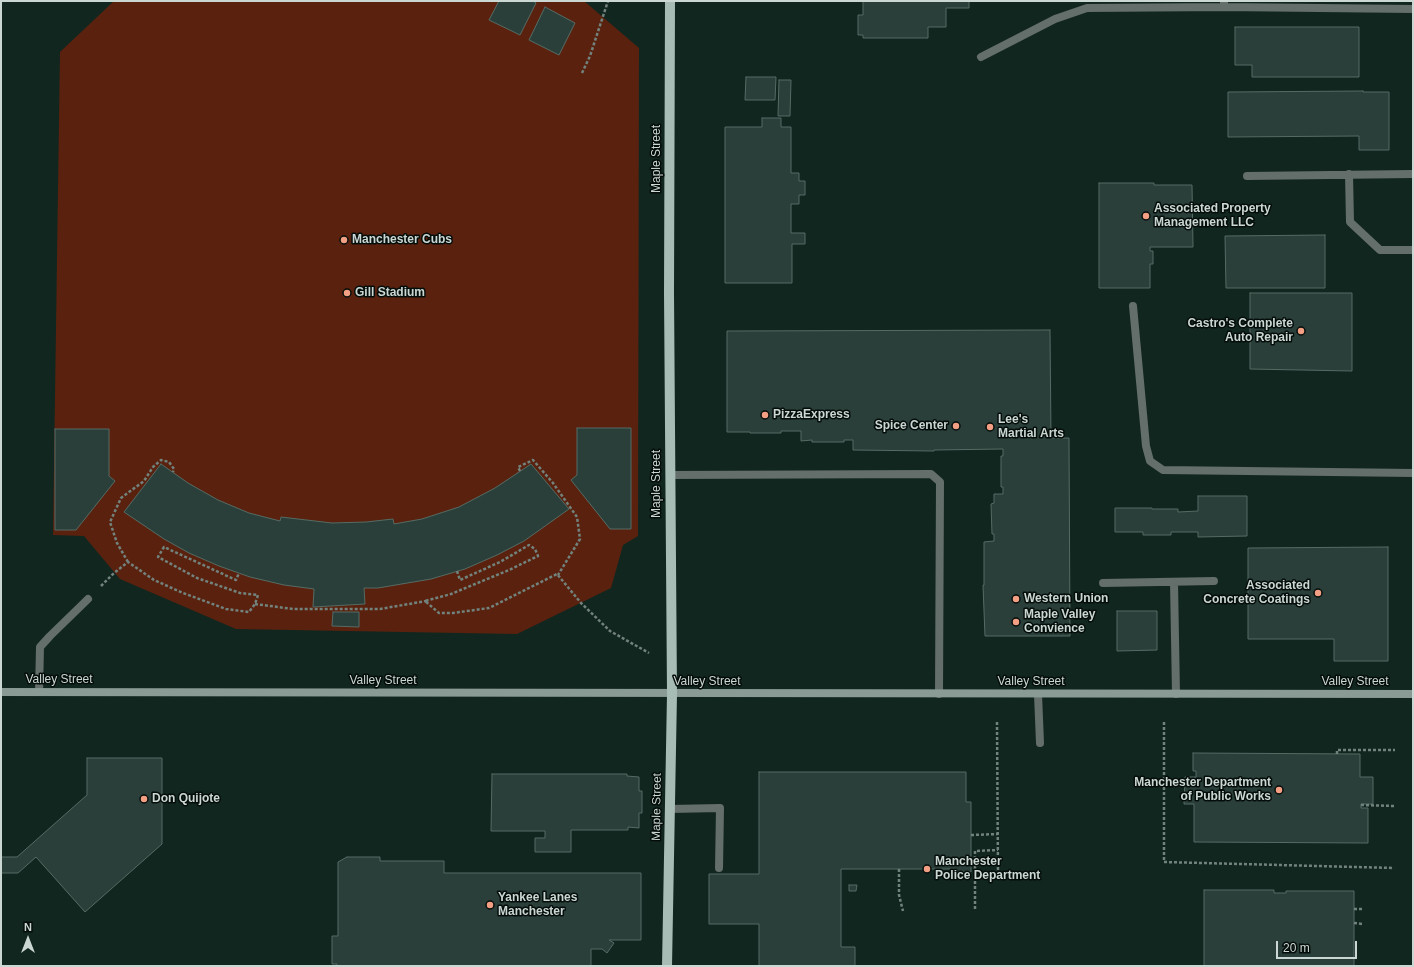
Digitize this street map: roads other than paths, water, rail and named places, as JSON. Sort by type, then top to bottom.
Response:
[{"type":"main road","name":"Maple Street","points":[[668,966],[672,694],[670,475],[670,1]]},
{"type":"main road","name":"Valley Street","points":[[1,692],[1413,694]]},
{"type":"lane","points":[[981,57],[1055,19],[1088,8],[1224,4],[1413,9]]},
{"type":"lane","points":[[1349,174],[1350,222],[1380,250],[1413,250]]},
{"type":"lane","points":[[1247,176],[1413,174]]},
{"type":"lane","points":[[1133,306],[1146,446],[1150,461],[1163,470],[1413,473]]},
{"type":"lane","points":[[670,475],[931,474],[940,482],[939,694]]},
{"type":"lane","points":[[1103,583],[1214,581]]},
{"type":"lane","points":[[1174,582],[1176,694]]},
{"type":"lane","points":[[39,692],[40,647],[88,599]]},
{"type":"lane","points":[[1038,694],[1040,743]]},
{"type":"lane","points":[[670,809],[720,808],[719,868]]},
{"type":"place","name":"Associated Property Management LLC","points":[[1146,216]]},
{"type":"place","name":"Manchester Cubs","points":[[344,240]]},
{"type":"place","name":"Gill Stadium","points":[[347,293]]},
{"type":"place","name":"Castro's Complete Auto Repair","points":[[1301,331]]},
{"type":"place","name":"PizzaExpress","points":[[765,415]]},
{"type":"place","name":"Spice Center","points":[[956,426]]},
{"type":"place","name":"Lee's Martial Arts","points":[[990,427]]},
{"type":"place","name":"Associated Concrete Coatings","points":[[1318,593]]},
{"type":"place","name":"Western Union","points":[[1016,599]]},
{"type":"place","name":"Maple Valley Convience","points":[[1016,622]]},
{"type":"place","name":"Manchester Department of Public Works","points":[[1279,790]]},
{"type":"place","name":"Don Quijote","points":[[144,799]]},
{"type":"place","name":"Manchester Police Department","points":[[927,869]]},
{"type":"place","name":"Yankee Lanes Manchester","points":[[490,905]]}]
